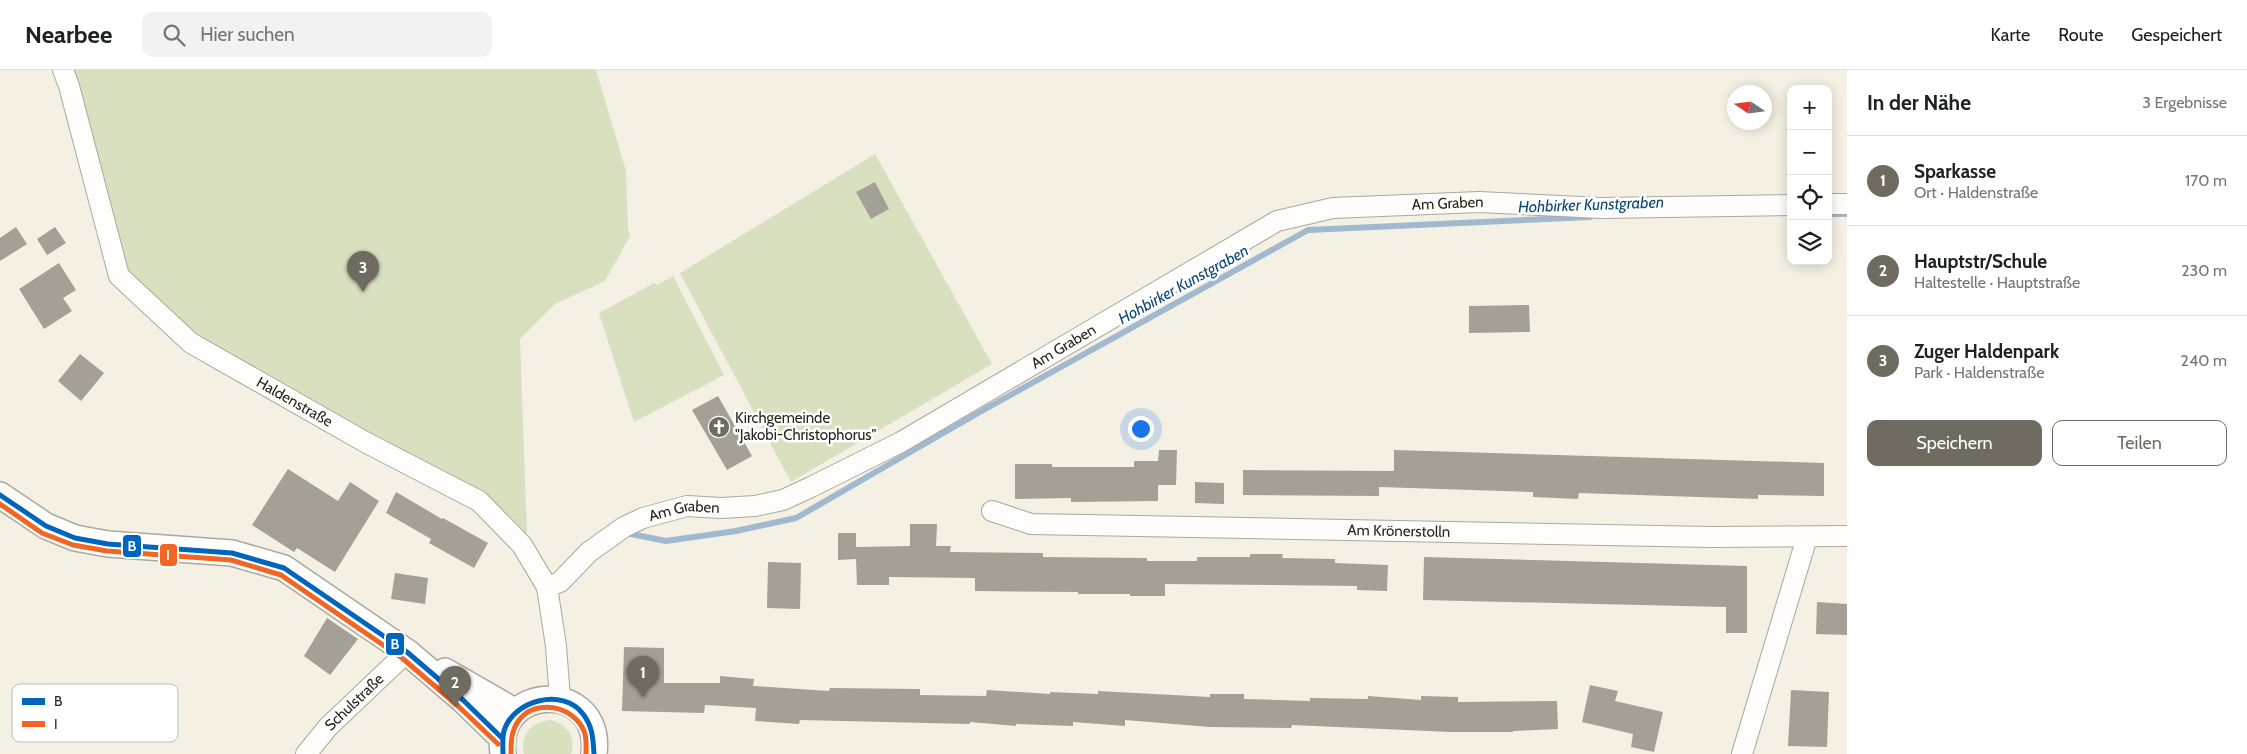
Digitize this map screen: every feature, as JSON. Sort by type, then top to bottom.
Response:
[{"type":"street","name":"Haldenstraße","points":[[62,70],[69,86],[119,276],[191,343],[365,442],[479,501],[522,545],[547,587],[556,646],[560,699]]},
{"type":"street","name":"Am Graben","points":[[547,587],[560,582],[589,552],[624,527],[644,518],[687,506],[721,508],[755,506],[782,500],[811,488],[901,442],[1277,221],[1333,208],[1469,203],[1601,208],[1787,205]]},
{"type":"street","points":[[1832,204],[1847,204]]},
{"type":"street","points":[[0,495],[46,526],[75,538],[108,544],[232,553],[284,568],[407,652],[462,699],[503,746]]},
{"type":"street","name":"Am Krönerstolln","points":[[992,511],[1031,524],[1710,537],[1847,536]]},
{"type":"street","points":[[1742,754],[1807,537]]},
{"type":"street","points":[[407,652],[462,680],[516,712]]},
{"type":"street","name":"Schulstraße","points":[[306,754],[328,727],[407,652]]},
{"type":"street","points":[[503,746],[508,723],[516,712],[527,703],[538,699],[560,699],[577,707],[589,721],[594,734],[594,754]]},
{"type":"green space","points":[[70,70],[596,70],[626,171],[628,228],[630,236],[605,281],[555,304],[520,339],[527,537],[485,492],[369,435],[196,339],[124,272]]},
{"type":"green space","points":[[875,154],[992,364],[791,482],[680,273]]},
{"type":"green space","points":[[673,276],[724,375],[634,422],[599,313],[654,283],[657,285]]},
{"type":"green space","points":[[550,720],[561,724],[569,732],[572,742],[571,754],[524,754],[525,735],[528,731],[537,723]]},
{"type":"building","points":[[875,182],[889,209],[871,219],[856,192]]},
{"type":"building","points":[[16,227],[27,244],[0,261],[0,238]]},
{"type":"building","points":[[55,227],[66,243],[47,255],[37,239]]},
{"type":"building","points":[[59,263],[76,290],[63,298],[72,311],[44,329],[19,289]]},
{"type":"building","points":[[1529,305],[1530,332],[1469,333],[1469,306]]},
{"type":"building","points":[[80,354],[104,373],[81,401],[58,381]]},
{"type":"building","name":"Kirchgemeinde \"Jakobi-Christophorus\"","points":[[718,396],[752,456],[727,470],[692,410]]},
{"type":"building","points":[[1159,450],[1177,450],[1176,485],[1158,485],[1158,501],[1071,502],[1071,498],[1015,499],[1015,464],[1052,464],[1052,467],[1134,467],[1134,461],[1158,461]]},
{"type":"building","points":[[1394,450],[1824,463],[1824,496],[1758,495],[1758,499],[1579,493],[1578,499],[1533,497],[1533,492],[1379,487],[1379,496],[1243,495],[1243,470],[1394,471]]},
{"type":"building","points":[[288,469],[338,501],[350,482],[379,501],[335,572],[297,548],[294,552],[252,525]]},
{"type":"building","points":[[1195,482],[1224,483],[1224,504],[1195,503]]},
{"type":"building","points":[[396,492],[488,543],[474,568],[429,543],[431,539],[386,513]]},
{"type":"building","points":[[910,524],[937,524],[936,546],[951,546],[950,552],[1043,553],[1043,557],[1147,558],[1147,561],[1197,561],[1197,557],[1250,557],[1250,554],[1283,554],[1282,558],[1335,559],[1335,563],[1388,565],[1387,591],[1357,590],[1357,586],[1165,584],[1165,596],[1130,596],[1130,594],[1078,594],[1078,592],[975,591],[975,578],[889,577],[889,585],[857,585],[856,559],[838,560],[838,533],[856,533],[856,547],[910,546]]},
{"type":"building","points":[[1424,557],[1747,566],[1747,633],[1726,633],[1726,607],[1423,600]]},
{"type":"building","points":[[768,562],[801,563],[800,609],[767,608]]},
{"type":"building","points":[[395,573],[428,578],[425,604],[391,599]]},
{"type":"building","points":[[1817,602],[1847,604],[1847,635],[1816,634]]},
{"type":"building","points":[[327,618],[358,639],[330,675],[304,656]]},
{"type":"building","points":[[624,647],[664,648],[664,683],[720,683],[720,676],[754,679],[753,686],[829,691],[830,688],[920,689],[920,695],[986,696],[987,690],[1050,694],[1050,692],[1098,694],[1098,691],[1210,697],[1210,694],[1244,694],[1244,699],[1310,701],[1310,698],[1368,699],[1368,696],[1421,700],[1421,696],[1458,697],[1458,702],[1557,701],[1558,729],[1513,732],[1451,732],[1292,725],[1291,728],[1210,727],[1125,720],[1125,726],[1073,722],[1073,726],[1016,724],[1016,726],[970,722],[970,724],[800,720],[799,724],[755,721],[756,708],[705,705],[704,713],[622,711]]},
{"type":"building","points":[[1590,685],[1618,691],[1615,701],[1663,712],[1654,752],[1631,747],[1633,734],[1582,722]]},
{"type":"building","points":[[1791,690],[1829,692],[1827,747],[1788,746]]},
{"type":"waterway","name":"Hohbirker Kunstgraben","points":[[1832,214],[1847,214]]},
{"type":"waterway","name":"Hohbirker Kunstgraben","points":[[631,534],[666,541],[736,531],[796,518],[978,413],[1308,230],[1590,217]]},
{"type":"transit line","name":"B","points":[[0,495],[46,526],[75,538],[108,544],[232,553],[284,568],[407,652],[462,699],[503,739]]},
{"type":"transit line","name":"I","points":[[0,504],[42,533],[73,545],[107,551],[231,560],[281,575],[402,658],[457,705],[498,744]]},
{"type":"transit line","name":"B","points":[[503,754],[503,734],[509,720],[517,711],[539,701],[552,699],[574,706],[583,714],[591,728],[594,754]]},
{"type":"transit line","name":"I","points":[[511,754],[511,740],[516,724],[526,713],[544,707],[564,711],[579,722],[586,736],[586,754]]},
{"type":"place","name":"Zuger Haldenpark","points":[[363,292]]},
{"type":"place","name":"Kirchgemeinde \"Jakobi-Christophorus\"","points":[[719,427]]},
{"type":"place","name":"Sparkasse","points":[[643,697]]},
{"type":"place","name":"Hauptstr/Schule","points":[[455,707]]}]
